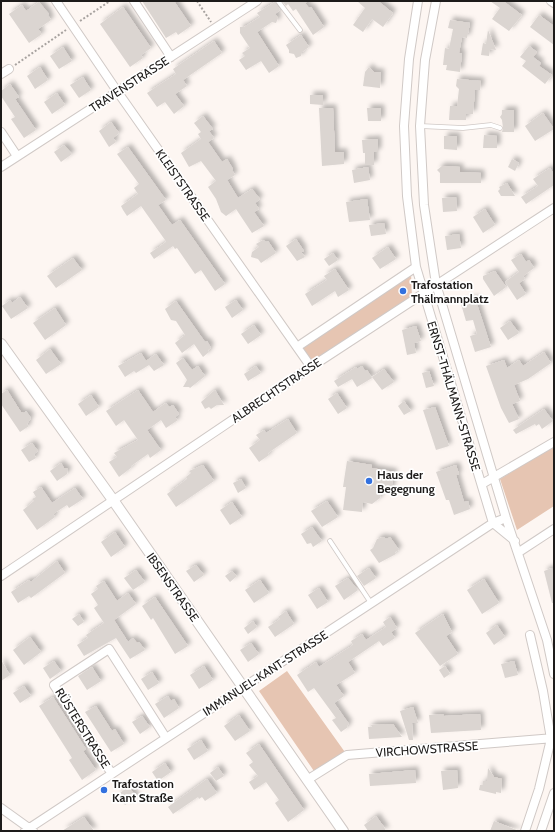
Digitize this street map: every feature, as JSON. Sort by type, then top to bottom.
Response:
[{"type":"street","name":"KLEISTSTRASSE","points":[[56,1],[117,91],[311,367]]},
{"type":"street","points":[[134,1],[171,57]]},
{"type":"street","name":"TRAVENSTRASSE","points":[[1,167],[257,1]]},
{"type":"street","name":"ERNST-THÄLMANN-STRASSE","points":[[418,1],[409,59],[404,126],[407,196],[416,267],[493,523]]},
{"type":"street","name":"ERNST-THÄLMANN-STRASSE","points":[[436,1],[425,60],[420,126],[424,205],[436,284],[506,518],[516,542],[547,640],[554,674]]},
{"type":"street","points":[[1,74],[9,69]]},
{"type":"street","points":[[1,132],[17,156]]},
{"type":"street","name":"ALBRECHTSTRASSE","points":[[1,576],[311,367],[554,208]]},
{"type":"street","name":"ALBRECHTSTRASSE","points":[[297,347],[416,267]]},
{"type":"street","name":"IBSENSTRASSE","points":[[1,344],[113,500],[242,688],[343,831]]},
{"type":"street","points":[[482,484],[554,442]]},
{"type":"street","name":"IMMANUEL-KANT-STRASSE","points":[[29,830],[493,523],[506,518]]},
{"type":"street","points":[[493,523],[516,542]]},
{"type":"street","points":[[519,552],[554,529]]},
{"type":"street","points":[[525,831],[539,789],[552,738],[544,691],[530,635]]},
{"type":"street","name":"RÜSTERSTRASSE","points":[[112,774],[54,685],[66,677],[109,649],[166,738]]},
{"type":"street","name":"VIRCHOWSTRASSE","points":[[307,780],[347,755],[552,738]]},
{"type":"street","points":[[541,831],[554,793]]},
{"type":"street","points":[[1,808],[29,830]]},
{"type":"lane","points":[[278,1],[300,30]]},
{"type":"lane","points":[[420,126],[463,128],[492,125],[500,128]]},
{"type":"lane","points":[[330,541],[371,603]]},
{"type":"path","points":[[9,69],[110,1]]},
{"type":"path","points":[[197,1],[215,28]]},
{"type":"shaded area","points":[[411,273],[412,298],[311,366],[298,348]]},
{"type":"shaded area","points":[[554,446],[554,506],[517,530],[500,479]]},
{"type":"shaded area","points":[[287,671],[347,755],[316,774],[259,691]]},
{"type":"building","points":[[142,1],[174,1],[191,26],[178,35],[176,32],[166,38]]},
{"type":"building","points":[[282,1],[308,1],[305,3],[309,8],[311,7],[324,27],[313,35],[296,9],[293,11],[288,4],[286,6]]},
{"type":"building","points":[[357,1],[378,1],[393,13],[383,27],[372,19],[363,32],[353,25],[365,8]]},
{"type":"building","points":[[490,1],[503,1],[522,15],[509,31],[492,19],[500,8]]},
{"type":"building","points":[[39,2],[49,14],[48,15],[51,20],[38,29],[42,34],[29,43],[9,14],[22,5],[26,11]]},
{"type":"building","points":[[275,2],[280,10],[275,14],[278,18],[276,23],[272,22],[257,32],[279,66],[269,73],[261,61],[246,70],[239,60],[245,56],[242,53],[250,48],[240,33],[240,27],[244,27],[260,17],[257,13]]},
{"type":"building","points":[[123,7],[151,48],[141,55],[143,58],[130,67],[100,24]]},
{"type":"building","points":[[539,15],[554,26],[554,45],[530,27]]},
{"type":"building","points":[[450,20],[470,23],[467,38],[462,37],[459,53],[462,53],[460,72],[446,70],[447,65],[443,65],[445,48],[449,49],[453,29],[448,28]]},
{"type":"building","points":[[488,30],[496,50],[490,49],[489,56],[481,55],[483,43],[486,44]]},
{"type":"building","points":[[301,35],[309,47],[302,52],[301,56],[296,58],[294,54],[289,53],[286,45]]},
{"type":"building","points":[[214,41],[222,53],[183,80],[187,86],[175,94],[184,106],[174,114],[165,102],[157,107],[147,93],[176,74],[173,69]]},
{"type":"building","points":[[529,46],[537,52],[533,57],[541,63],[539,66],[552,75],[545,84],[522,66],[526,61],[520,57]]},
{"type":"building","points":[[63,47],[72,61],[59,69],[50,56]]},
{"type":"building","points":[[40,67],[48,80],[35,89],[27,76]]},
{"type":"building","points":[[369,67],[374,72],[381,72],[380,88],[363,86],[365,72]]},
{"type":"building","points":[[83,77],[91,90],[79,98],[70,85]]},
{"type":"building","points":[[457,79],[481,81],[480,90],[475,90],[473,114],[466,114],[466,120],[449,120],[450,106],[457,106],[459,89],[456,86]]},
{"type":"building","points":[[10,84],[19,97],[15,99],[36,130],[24,138],[11,119],[15,117],[1,96],[1,91]]},
{"type":"building","points":[[57,93],[65,105],[52,114],[44,102]]},
{"type":"building","points":[[310,95],[323,95],[323,105],[310,104]]},
{"type":"building","points":[[319,108],[333,108],[335,152],[344,152],[344,164],[322,166]]},
{"type":"building","points":[[367,108],[381,108],[381,121],[368,121]]},
{"type":"building","points":[[502,110],[514,110],[514,132],[502,132],[502,120],[500,117]]},
{"type":"building","points":[[543,113],[554,129],[535,141],[525,126]]},
{"type":"building","points":[[203,116],[213,129],[209,131],[214,138],[208,142],[222,162],[227,159],[233,169],[232,170],[235,175],[227,180],[238,198],[252,189],[260,199],[255,203],[259,209],[254,212],[264,226],[252,233],[236,209],[226,216],[221,212],[216,199],[208,187],[216,181],[201,161],[189,167],[181,153],[201,139],[198,134],[201,132],[194,123]]},
{"type":"building","points":[[111,122],[119,133],[113,138],[116,142],[109,147],[99,131]]},
{"type":"building","points":[[484,135],[497,136],[497,148],[483,148]]},
{"type":"building","points":[[444,136],[457,136],[457,150],[444,149]]},
{"type":"building","points":[[378,139],[378,152],[374,152],[374,165],[365,165],[365,153],[363,153],[362,140]]},
{"type":"building","points":[[64,145],[72,154],[61,162],[54,152]]},
{"type":"building","points":[[128,147],[166,200],[158,205],[172,225],[180,220],[225,284],[215,291],[201,270],[195,274],[177,248],[175,249],[173,246],[154,259],[150,253],[166,242],[165,240],[141,206],[127,216],[123,210],[121,206],[138,194],[134,188],[139,184],[117,154]]},
{"type":"building","points":[[512,159],[519,163],[515,171],[508,167]]},
{"type":"building","points":[[442,166],[460,167],[460,172],[481,173],[481,183],[440,183],[440,173],[437,170]]},
{"type":"building","points":[[368,167],[370,180],[354,183],[352,170]]},
{"type":"building","points":[[550,168],[554,174],[554,185],[526,204],[521,197],[538,186],[533,179]]},
{"type":"building","points":[[507,183],[515,196],[501,196],[498,191],[500,189],[499,187]]},
{"type":"building","points":[[456,197],[457,211],[443,212],[442,198]]},
{"type":"building","points":[[367,199],[370,220],[349,222],[346,202]]},
{"type":"building","points":[[485,209],[495,225],[483,233],[473,217]]},
{"type":"building","points":[[384,223],[386,234],[371,236],[369,225]]},
{"type":"building","points":[[459,234],[461,248],[447,250],[445,236]]},
{"type":"building","points":[[296,239],[304,251],[301,252],[305,257],[297,261],[286,246]]},
{"type":"building","points":[[263,240],[266,242],[268,241],[276,253],[261,263],[258,259],[251,257],[252,252],[259,247],[256,244]]},
{"type":"building","points":[[388,247],[396,259],[380,269],[372,258]]},
{"type":"building","points":[[333,253],[338,260],[329,266],[324,259]]},
{"type":"building","points":[[521,254],[526,262],[529,260],[534,268],[523,276],[525,279],[519,283],[526,294],[517,300],[505,282],[519,272],[511,260]]},
{"type":"building","points":[[73,258],[82,270],[56,288],[47,276]]},
{"type":"building","points":[[335,269],[349,290],[338,297],[335,291],[312,306],[305,294],[327,280],[324,276]]},
{"type":"building","points":[[495,271],[506,287],[494,296],[483,279],[483,276]]},
{"type":"building","points":[[20,297],[28,308],[11,319],[2,306],[10,300],[12,303]]},
{"type":"building","points":[[475,298],[491,347],[475,352],[470,336],[477,334],[473,320],[466,321],[461,304]]},
{"type":"building","points":[[236,300],[243,310],[232,318],[225,307]]},
{"type":"building","points":[[176,301],[205,342],[207,341],[211,348],[203,357],[194,344],[182,353],[175,343],[185,335],[176,321],[171,320],[165,309]]},
{"type":"building","points":[[55,308],[66,325],[45,340],[33,323]]},
{"type":"building","points":[[510,321],[519,333],[508,340],[500,328]]},
{"type":"building","points":[[254,325],[261,335],[248,344],[241,334]]},
{"type":"building","points":[[416,326],[421,341],[414,343],[416,353],[407,355],[402,330]]},
{"type":"building","points":[[50,349],[61,364],[46,374],[36,360]]},
{"type":"building","points":[[544,352],[551,363],[528,379],[514,385],[520,401],[512,404],[519,419],[509,423],[501,408],[486,366],[504,360],[507,368],[519,360],[523,366]]},
{"type":"building","points":[[141,353],[146,361],[156,354],[164,365],[154,371],[149,365],[136,373],[134,371],[125,377],[118,366]]},
{"type":"building","points":[[183,358],[192,370],[198,366],[205,376],[190,388],[183,387],[187,380],[176,363]]},
{"type":"building","points":[[256,366],[261,373],[248,381],[244,374]]},
{"type":"building","points":[[362,366],[365,371],[367,370],[372,378],[357,387],[352,379],[338,387],[334,381],[356,367],[357,369]]},
{"type":"building","points":[[384,369],[394,382],[382,390],[372,377]]},
{"type":"building","points":[[429,371],[434,386],[426,388],[422,373]]},
{"type":"building","points":[[7,390],[21,412],[24,413],[26,411],[31,418],[27,424],[29,426],[20,432],[1,404],[1,394]]},
{"type":"building","points":[[138,390],[153,412],[166,403],[169,407],[173,405],[179,414],[175,417],[178,420],[166,428],[161,420],[147,430],[161,450],[150,458],[148,454],[119,477],[109,462],[117,457],[114,453],[138,440],[124,420],[116,426],[106,411]]},
{"type":"building","points":[[215,390],[224,405],[217,405],[211,409],[209,407],[205,409],[201,402]]},
{"type":"building","points":[[337,393],[347,408],[338,414],[328,399]]},
{"type":"building","points":[[91,395],[99,407],[86,416],[78,404]]},
{"type":"building","points":[[404,401],[411,411],[404,415],[398,406]]},
{"type":"building","points":[[435,407],[449,446],[436,450],[423,410]]},
{"type":"building","points":[[544,409],[553,421],[542,429],[539,424],[536,426],[535,424],[516,434],[513,430]]},
{"type":"building","points":[[288,419],[297,433],[268,453],[269,455],[259,462],[249,448],[260,440],[256,435],[264,430],[266,433]]},
{"type":"building","points":[[32,443],[38,451],[34,454],[36,458],[29,462],[21,450]]},
{"type":"building","name":"Haus der Begegnung","points":[[347,461],[372,465],[372,468],[394,472],[391,491],[381,489],[380,498],[372,504],[363,502],[362,512],[343,510],[346,487],[343,487]]},
{"type":"building","points":[[61,463],[64,468],[68,469],[67,474],[57,481],[50,471]]},
{"type":"building","points":[[203,465],[214,481],[176,507],[167,494],[187,479],[186,477],[191,473],[189,471]]},
{"type":"building","points":[[456,465],[459,474],[456,475],[464,502],[468,501],[470,509],[454,515],[449,500],[446,500],[436,472]]},
{"type":"building","points":[[241,479],[246,488],[238,493],[233,483]]},
{"type":"building","points":[[41,487],[52,503],[75,488],[83,499],[69,508],[67,505],[53,514],[55,517],[37,530],[23,510],[34,501],[32,499],[36,497],[33,492]]},
{"type":"building","points":[[327,501],[338,517],[322,527],[311,511]]},
{"type":"building","points":[[232,502],[242,517],[230,525],[220,510]]},
{"type":"building","points":[[312,527],[322,541],[313,547],[311,543],[307,544],[301,534]]},
{"type":"building","points":[[115,532],[125,547],[111,557],[101,542]]},
{"type":"building","points":[[383,537],[387,539],[390,537],[399,550],[395,552],[396,554],[379,563],[370,550],[373,548],[377,539]]},
{"type":"building","points":[[57,561],[65,573],[31,598],[29,596],[18,603],[11,592],[29,580],[31,582]]},
{"type":"building","points":[[196,565],[204,575],[194,582],[186,571]]},
{"type":"building","points":[[369,568],[376,578],[364,586],[357,576]]},
{"type":"building","points":[[552,568],[554,603],[552,603],[544,571]]},
{"type":"building","points":[[136,570],[145,582],[133,590],[124,578]]},
{"type":"building","points":[[232,571],[237,576],[230,582],[225,576]]},
{"type":"building","points":[[348,578],[358,590],[344,600],[335,586]]},
{"type":"building","points":[[484,579],[499,603],[482,614],[467,590]]},
{"type":"building","points":[[260,580],[269,593],[254,603],[245,590]]},
{"type":"building","points":[[104,581],[117,601],[128,593],[136,604],[114,620],[128,642],[133,638],[137,643],[139,642],[145,650],[130,659],[116,638],[84,656],[77,645],[88,638],[86,635],[104,623],[94,608],[98,605],[91,594],[98,589],[96,586]]},
{"type":"building","points":[[319,588],[328,602],[317,609],[308,595]]},
{"type":"building","points":[[155,597],[188,646],[175,654],[153,618],[151,620],[142,606]]},
{"type":"building","points":[[286,611],[294,624],[275,637],[268,627],[280,619],[278,617]]},
{"type":"building","points":[[79,614],[84,622],[78,626],[72,619]]},
{"type":"building","points":[[443,614],[452,632],[446,636],[458,654],[440,666],[415,633]]},
{"type":"building","points":[[390,617],[397,628],[391,632],[395,638],[383,646],[379,641],[348,662],[355,673],[336,685],[344,696],[334,703],[349,724],[347,726],[348,727],[341,732],[332,720],[336,718],[314,688],[308,692],[297,675],[316,662],[319,667],[353,645],[351,641],[362,634],[366,640],[386,627],[383,622]]},
{"type":"building","points":[[253,621],[257,627],[248,634],[244,628]]},
{"type":"building","points":[[497,625],[505,637],[494,645],[486,633]]},
{"type":"building","points":[[30,637],[41,652],[24,665],[13,650]]},
{"type":"building","points":[[251,643],[259,654],[248,662],[240,650]]},
{"type":"building","points":[[1,660],[10,675],[1,681]]},
{"type":"building","points":[[54,661],[61,671],[50,679],[43,668]]},
{"type":"building","points":[[514,661],[518,675],[505,678],[501,664]]},
{"type":"building","points":[[204,666],[213,680],[199,689],[190,675]]},
{"type":"building","points":[[445,666],[450,674],[444,678],[439,670]]},
{"type":"building","points":[[92,667],[101,681],[87,690],[78,676]]},
{"type":"building","points":[[152,672],[159,683],[148,690],[141,679]]},
{"type":"building","points":[[24,686],[31,696],[20,703],[13,693]]},
{"type":"building","points":[[168,696],[171,701],[174,699],[179,708],[164,718],[155,704]]},
{"type":"building","points":[[53,697],[86,749],[83,751],[96,770],[82,780],[69,760],[72,758],[39,706]]},
{"type":"building","points":[[96,706],[112,731],[115,729],[124,744],[111,752],[85,712]]},
{"type":"building","points":[[413,707],[418,723],[412,723],[413,740],[409,740],[400,711]]},
{"type":"building","points":[[443,714],[444,716],[480,714],[481,730],[431,733],[429,715]]},
{"type":"building","points":[[239,715],[250,731],[235,741],[224,726]]},
{"type":"building","points":[[142,716],[150,727],[140,734],[132,722]]},
{"type":"building","points":[[393,724],[402,737],[369,739],[368,727],[372,727],[371,725]]},
{"type":"building","points":[[201,740],[208,751],[194,760],[187,749]]},
{"type":"building","points":[[259,744],[304,810],[288,822],[275,803],[279,800],[266,782],[254,790],[249,782],[258,776],[249,765],[253,762],[246,753]]},
{"type":"building","points":[[165,763],[171,772],[158,781],[152,772]]},
{"type":"building","points":[[218,767],[224,776],[216,781],[210,773]]},
{"type":"building","points":[[488,768],[494,777],[502,779],[501,793],[496,792],[496,794],[479,790],[480,785],[483,785],[483,781],[487,781]]},
{"type":"building","points":[[415,770],[416,783],[370,786],[369,774]]},
{"type":"building","points":[[457,770],[458,788],[443,790],[441,771]]},
{"type":"building","points":[[207,779],[217,793],[205,801],[202,797],[199,799],[198,797],[173,814],[168,807]]},
{"type":"building","points":[[129,787],[137,798],[125,805],[118,794]]},
{"type":"building","points":[[376,816],[386,831],[368,831],[364,825]]},
{"type":"building","points":[[84,817],[94,831],[62,831]]},
{"type":"building","points":[[494,821],[519,831],[490,831]]},
{"type":"place","name":"Trafostation Thälmannplatz","points":[[403,291]]},
{"type":"place","name":"Haus der Begegnung","points":[[369,481]]},
{"type":"place","name":"Trafostation Kant Straße","points":[[104,790]]}]
